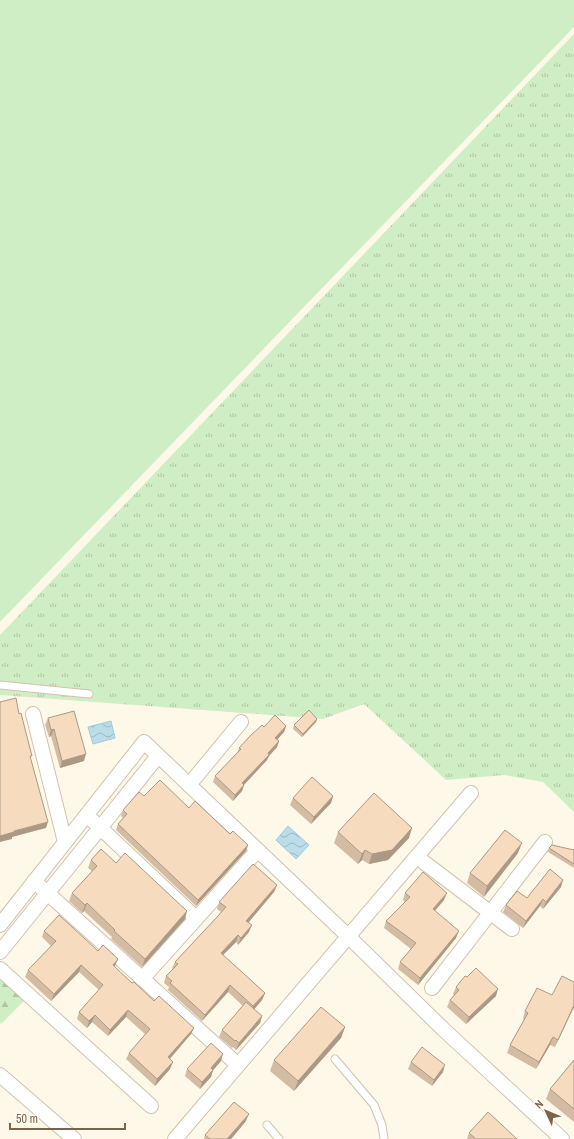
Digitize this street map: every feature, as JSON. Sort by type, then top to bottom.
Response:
[{"type":"street","points":[[33,714],[65,842]]},
{"type":"street","points":[[189,786],[241,722]]},
{"type":"street","points":[[0,925],[144,742],[349,937],[443,1029],[562,1139]]},
{"type":"street","points":[[0,952],[158,756]]},
{"type":"street","points":[[174,1139],[349,937],[471,793]]},
{"type":"street","points":[[87,815],[196,918]]},
{"type":"street","points":[[432,988],[545,842]]},
{"type":"street","points":[[142,979],[257,851]]},
{"type":"street","points":[[417,857],[512,929]]},
{"type":"street","points":[[34,881],[238,1065]]},
{"type":"street","points":[[0,969],[151,1106]]},
{"type":"street","points":[[0,1075],[74,1139]]},
{"type":"lane","points":[[0,685],[89,694]]},
{"type":"lane","points":[[336,1059],[374,1105],[382,1125],[384,1139]]},
{"type":"lane","points":[[268,1125],[280,1139]]},
{"type":"green space","points":[[0,0],[574,0],[574,27],[0,622]]},
{"type":"green space","points":[[574,34],[574,812],[543,782],[504,775],[446,780],[364,704],[323,719],[0,695],[0,635]]},
{"type":"green space","points":[[0,976],[25,1000],[1,1024],[0,1023]]},
{"type":"water","points":[[111,721],[115,738],[93,744],[88,727]]},
{"type":"water","points":[[288,826],[309,845],[296,859],[276,840]]},
{"type":"building","points":[[16,698],[48,822],[0,836],[0,702]]},
{"type":"building","points":[[309,710],[317,719],[303,734],[294,725]]},
{"type":"building","points":[[74,711],[86,754],[62,761],[54,729],[51,730],[48,718]]},
{"type":"building","points":[[275,715],[286,726],[275,738],[279,741],[268,753],[269,755],[242,783],[244,785],[235,795],[215,776],[241,749],[239,748],[250,736],[262,725],[264,727]]},
{"type":"building","points":[[312,777],[333,796],[314,817],[293,798]]},
{"type":"building","points":[[160,780],[189,808],[195,801],[230,834],[233,831],[248,845],[198,900],[118,824],[127,814],[123,810],[139,792],[144,796]]},
{"type":"building","points":[[374,793],[412,828],[392,850],[372,854],[365,850],[362,854],[338,832]]},
{"type":"building","points":[[505,830],[522,843],[487,886],[470,873]]},
{"type":"building","points":[[552,845],[574,850],[574,864],[549,848]]},
{"type":"building","points":[[101,849],[116,863],[125,853],[187,911],[145,959],[114,931],[115,930],[87,903],[85,905],[72,893],[97,866],[91,860]]},
{"type":"building","points":[[253,864],[277,885],[246,921],[252,925],[241,938],[238,935],[221,953],[265,993],[253,1006],[230,985],[205,1015],[170,983],[172,981],[166,976],[178,964],[175,962],[226,907],[219,902]]},
{"type":"building","points":[[550,869],[563,880],[546,902],[543,899],[526,921],[506,905],[517,891],[527,898]]},
{"type":"building","points":[[423,872],[447,893],[433,909],[459,931],[420,978],[400,962],[416,943],[386,921],[410,897],[405,893]]},
{"type":"building","points":[[59,915],[98,951],[103,945],[118,959],[113,965],[132,983],[134,982],[154,1001],[159,996],[194,1028],[168,1057],[173,1062],[157,1079],[129,1053],[150,1029],[128,1010],[110,1030],[95,1015],[89,1021],[79,1012],[103,985],[81,965],[54,994],[28,970],[56,941],[44,931]]},
{"type":"building","points":[[476,968],[498,989],[469,1017],[450,1000],[459,990],[456,987],[465,976],[467,977]]},
{"type":"building","points":[[562,976],[574,982],[574,1005],[558,1040],[553,1037],[539,1062],[510,1045],[528,1013],[525,1011],[537,988],[552,995]]},
{"type":"building","points":[[246,1002],[262,1016],[239,1043],[222,1030]]},
{"type":"building","points":[[321,1007],[345,1027],[298,1081],[274,1060]]},
{"type":"building","points":[[211,1043],[223,1054],[211,1068],[213,1070],[202,1082],[187,1069]]},
{"type":"building","points":[[422,1047],[445,1065],[434,1080],[411,1062]]},
{"type":"building","points":[[574,1060],[574,1109],[550,1089]]},
{"type":"building","points":[[234,1102],[249,1114],[227,1139],[210,1139],[205,1135]]},
{"type":"building","points":[[488,1112],[517,1139],[476,1139],[469,1133]]}]
